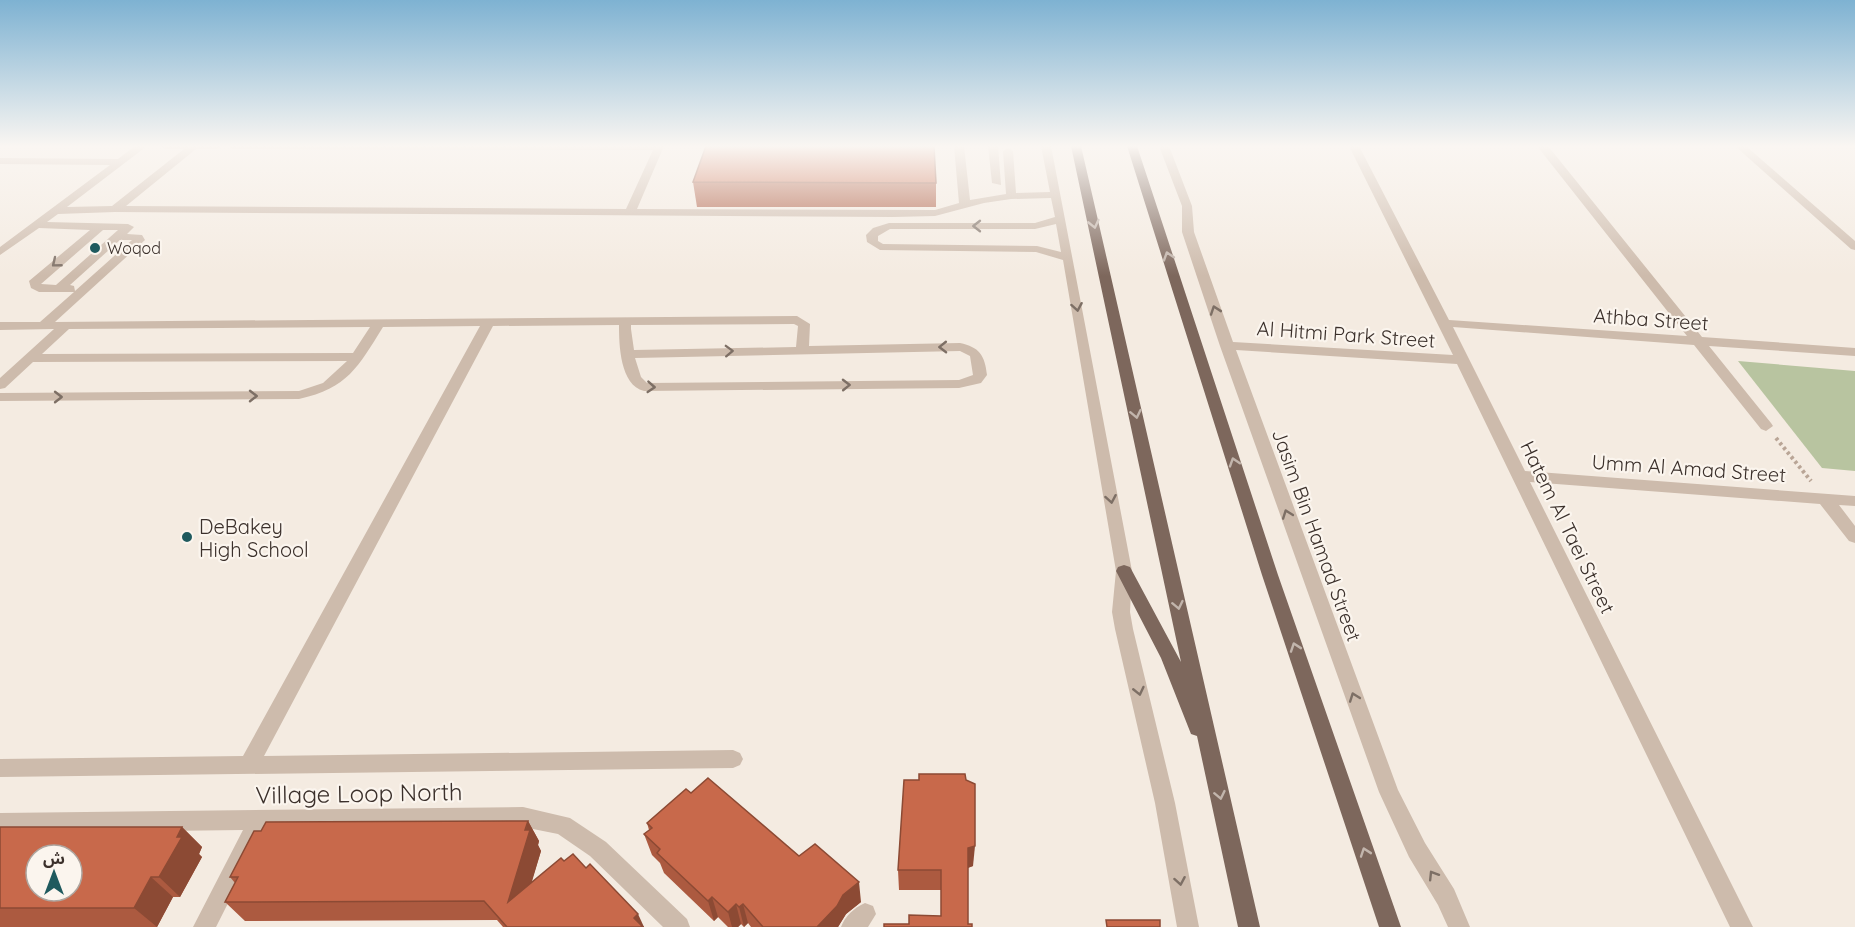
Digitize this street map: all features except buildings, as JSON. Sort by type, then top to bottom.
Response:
[{"type":"main road","points":[[1086,189],[1250,927]]},
{"type":"main road","points":[[1146,189],[1267,564],[1390,927]]},
{"type":"main road","points":[[1124,571],[1170,657],[1215,771]]},
{"type":"main road","points":[[1378,890],[1401,927]]},
{"type":"street","points":[[0,252],[85,189]]},
{"type":"street","points":[[115,209],[140,189]]},
{"type":"street","points":[[630,212],[640,189]]},
{"type":"street","points":[[963,189],[965,206]]},
{"type":"street","points":[[1011,189],[1011,196]]},
{"type":"street","points":[[1055,189],[1124,571],[1121,598],[1123,620],[1165,803],[1188,927]]},
{"type":"street","name":"Jasim Bin Hamad Street","points":[[1181,189],[1187,206],[1188,232],[1227,346],[1389,792],[1417,850],[1446,897],[1459,927]]},
{"type":"street","name":"Hatem Al Taei Street","points":[[1376,189],[1463,360],[1742,927]]},
{"type":"street","points":[[1576,189],[1766,426]]},
{"type":"street","points":[[1789,189],[1855,247]]},
{"type":"street","points":[[56,211],[115,209],[893,214],[935,213],[1011,196],[1056,195]]},
{"type":"street","points":[[1061,219],[1050,224],[1035,226],[889,226],[877,230],[872,235],[873,242],[880,247],[1037,249],[1054,252],[1068,258]]},
{"type":"street","points":[[36,225],[128,227],[60,289]]},
{"type":"street","points":[[85,289],[39,288],[35,285],[35,281],[101,226]]},
{"type":"street","points":[[44,325],[139,240],[135,237],[119,237]]},
{"type":"street","points":[[0,326],[797,320],[804,324],[802,349]]},
{"type":"street","points":[[625,321],[624,340],[636,383],[649,388],[959,384],[976,380],[980,375],[979,357],[975,352],[960,347],[629,354]]},
{"type":"street","points":[[249,764],[489,322]]},
{"type":"street","points":[[0,397],[299,396],[313,393],[337,382],[380,323]]},
{"type":"street","name":"Athba Street","points":[[1444,323],[1855,352]]},
{"type":"street","points":[[0,385],[66,325]]},
{"type":"street","name":"Al Hitmi Park Street","points":[[1227,346],[1463,360]]},
{"type":"street","points":[[30,358],[357,357]]},
{"type":"street","name":"Umm Al Amad Street","points":[[1520,476],[1855,501]]},
{"type":"street","points":[[1825,500],[1855,537]]},
{"type":"street","points":[[0,768],[732,759]]},
{"type":"street","name":"Village Loop North","points":[[0,823],[523,817],[563,825],[598,849],[679,927]]},
{"type":"street","points":[[204,927],[259,820]]},
{"type":"path","points":[[1766,426],[1825,500]]},
{"type":"green space","points":[[1738,361],[1855,371],[1855,471],[1822,468]]},
{"type":"place","name":"Woqod","points":[[95,248]]},
{"type":"place","name":"DeBakey High School","points":[[187,537]]}]
